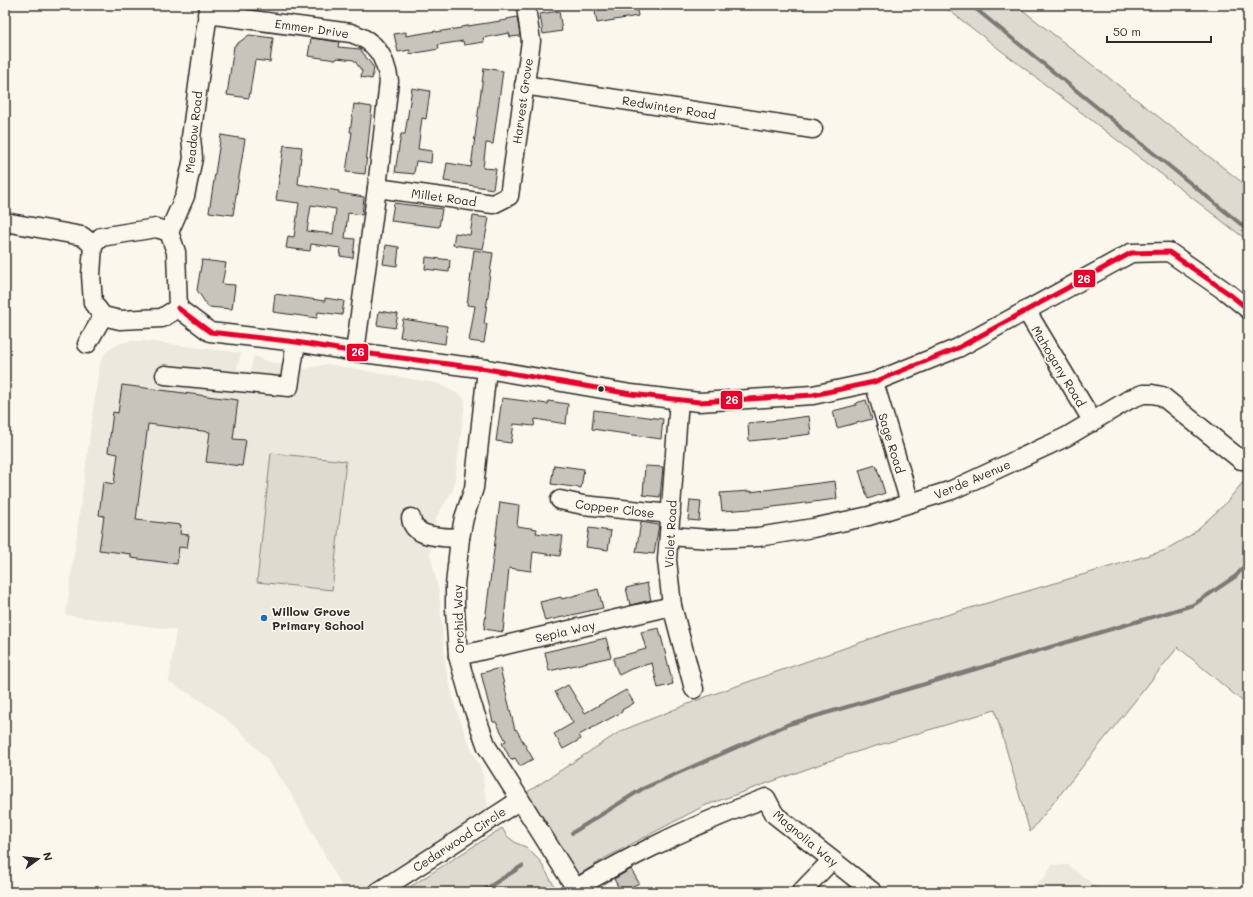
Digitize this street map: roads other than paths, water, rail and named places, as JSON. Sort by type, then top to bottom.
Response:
[{"type":"street","name":"Harvest Grove","points":[[509,196],[531,42],[526,7]]},
{"type":"street","name":"Emmer Drive","points":[[208,10],[225,17],[351,33],[360,36],[372,45],[381,55],[387,66],[389,81],[355,352]]},
{"type":"street","name":"Meadow Road","points":[[169,232],[185,196],[193,158],[191,137],[208,10]]},
{"type":"street","name":"Redwinter Road","points":[[524,85],[813,129]]},
{"type":"street","name":"Millet Road","points":[[377,186],[493,204],[509,196]]},
{"type":"street","points":[[5,222],[82,236],[93,245]]},
{"type":"street","points":[[156,228],[169,232],[176,252],[178,308],[162,318],[120,320],[103,316],[93,302],[91,275],[93,245],[101,237],[156,228]]},
{"type":"street","points":[[178,308],[210,332],[296,342],[355,352],[488,369],[631,394],[699,402],[813,395],[874,382],[958,348],[1131,253],[1169,252],[1228,293],[1248,309]]},
{"type":"street","name":"Mahogany Road","points":[[1026,310],[1093,422]]},
{"type":"street","points":[[87,344],[103,316]]},
{"type":"street","points":[[165,375],[289,387],[296,342]]},
{"type":"street","name":"Orchid Way","points":[[488,369],[474,488],[464,518],[460,538],[455,586],[458,656],[471,702],[487,747],[575,891],[612,867],[674,836]]},
{"type":"street","name":"Sage Road","points":[[874,382],[910,503]]},
{"type":"street","name":"Verde Avenue","points":[[669,536],[710,539],[758,537],[813,528],[869,516],[952,490],[1066,437],[1130,399],[1143,394],[1162,396],[1241,460]]},
{"type":"street","name":"Violet Road","points":[[679,400],[667,560],[672,606],[694,688]]},
{"type":"street","name":"Copper Close","points":[[560,500],[583,505],[671,514]]},
{"type":"street","points":[[411,518],[411,524],[420,532],[460,538]]},
{"type":"street","name":"Sepia Way","points":[[458,656],[672,606]]},
{"type":"street","name":"Magnolia Way","points":[[674,836],[712,818],[766,798],[775,815],[873,892]]},
{"type":"street","name":"Cedarwood Circle","points":[[378,892],[520,800]]},
{"type":"street","points":[[801,892],[832,860]]},
{"type":"waterway","points":[[971,5],[1248,230]]},
{"type":"waterway","points":[[572,833],[642,789],[789,724],[1193,605],[1236,576],[1248,562]]},
{"type":"waterway","points":[[481,892],[522,866]]},
{"type":"place","name":"Willow Grove Primary School","points":[[264,618]]}]
